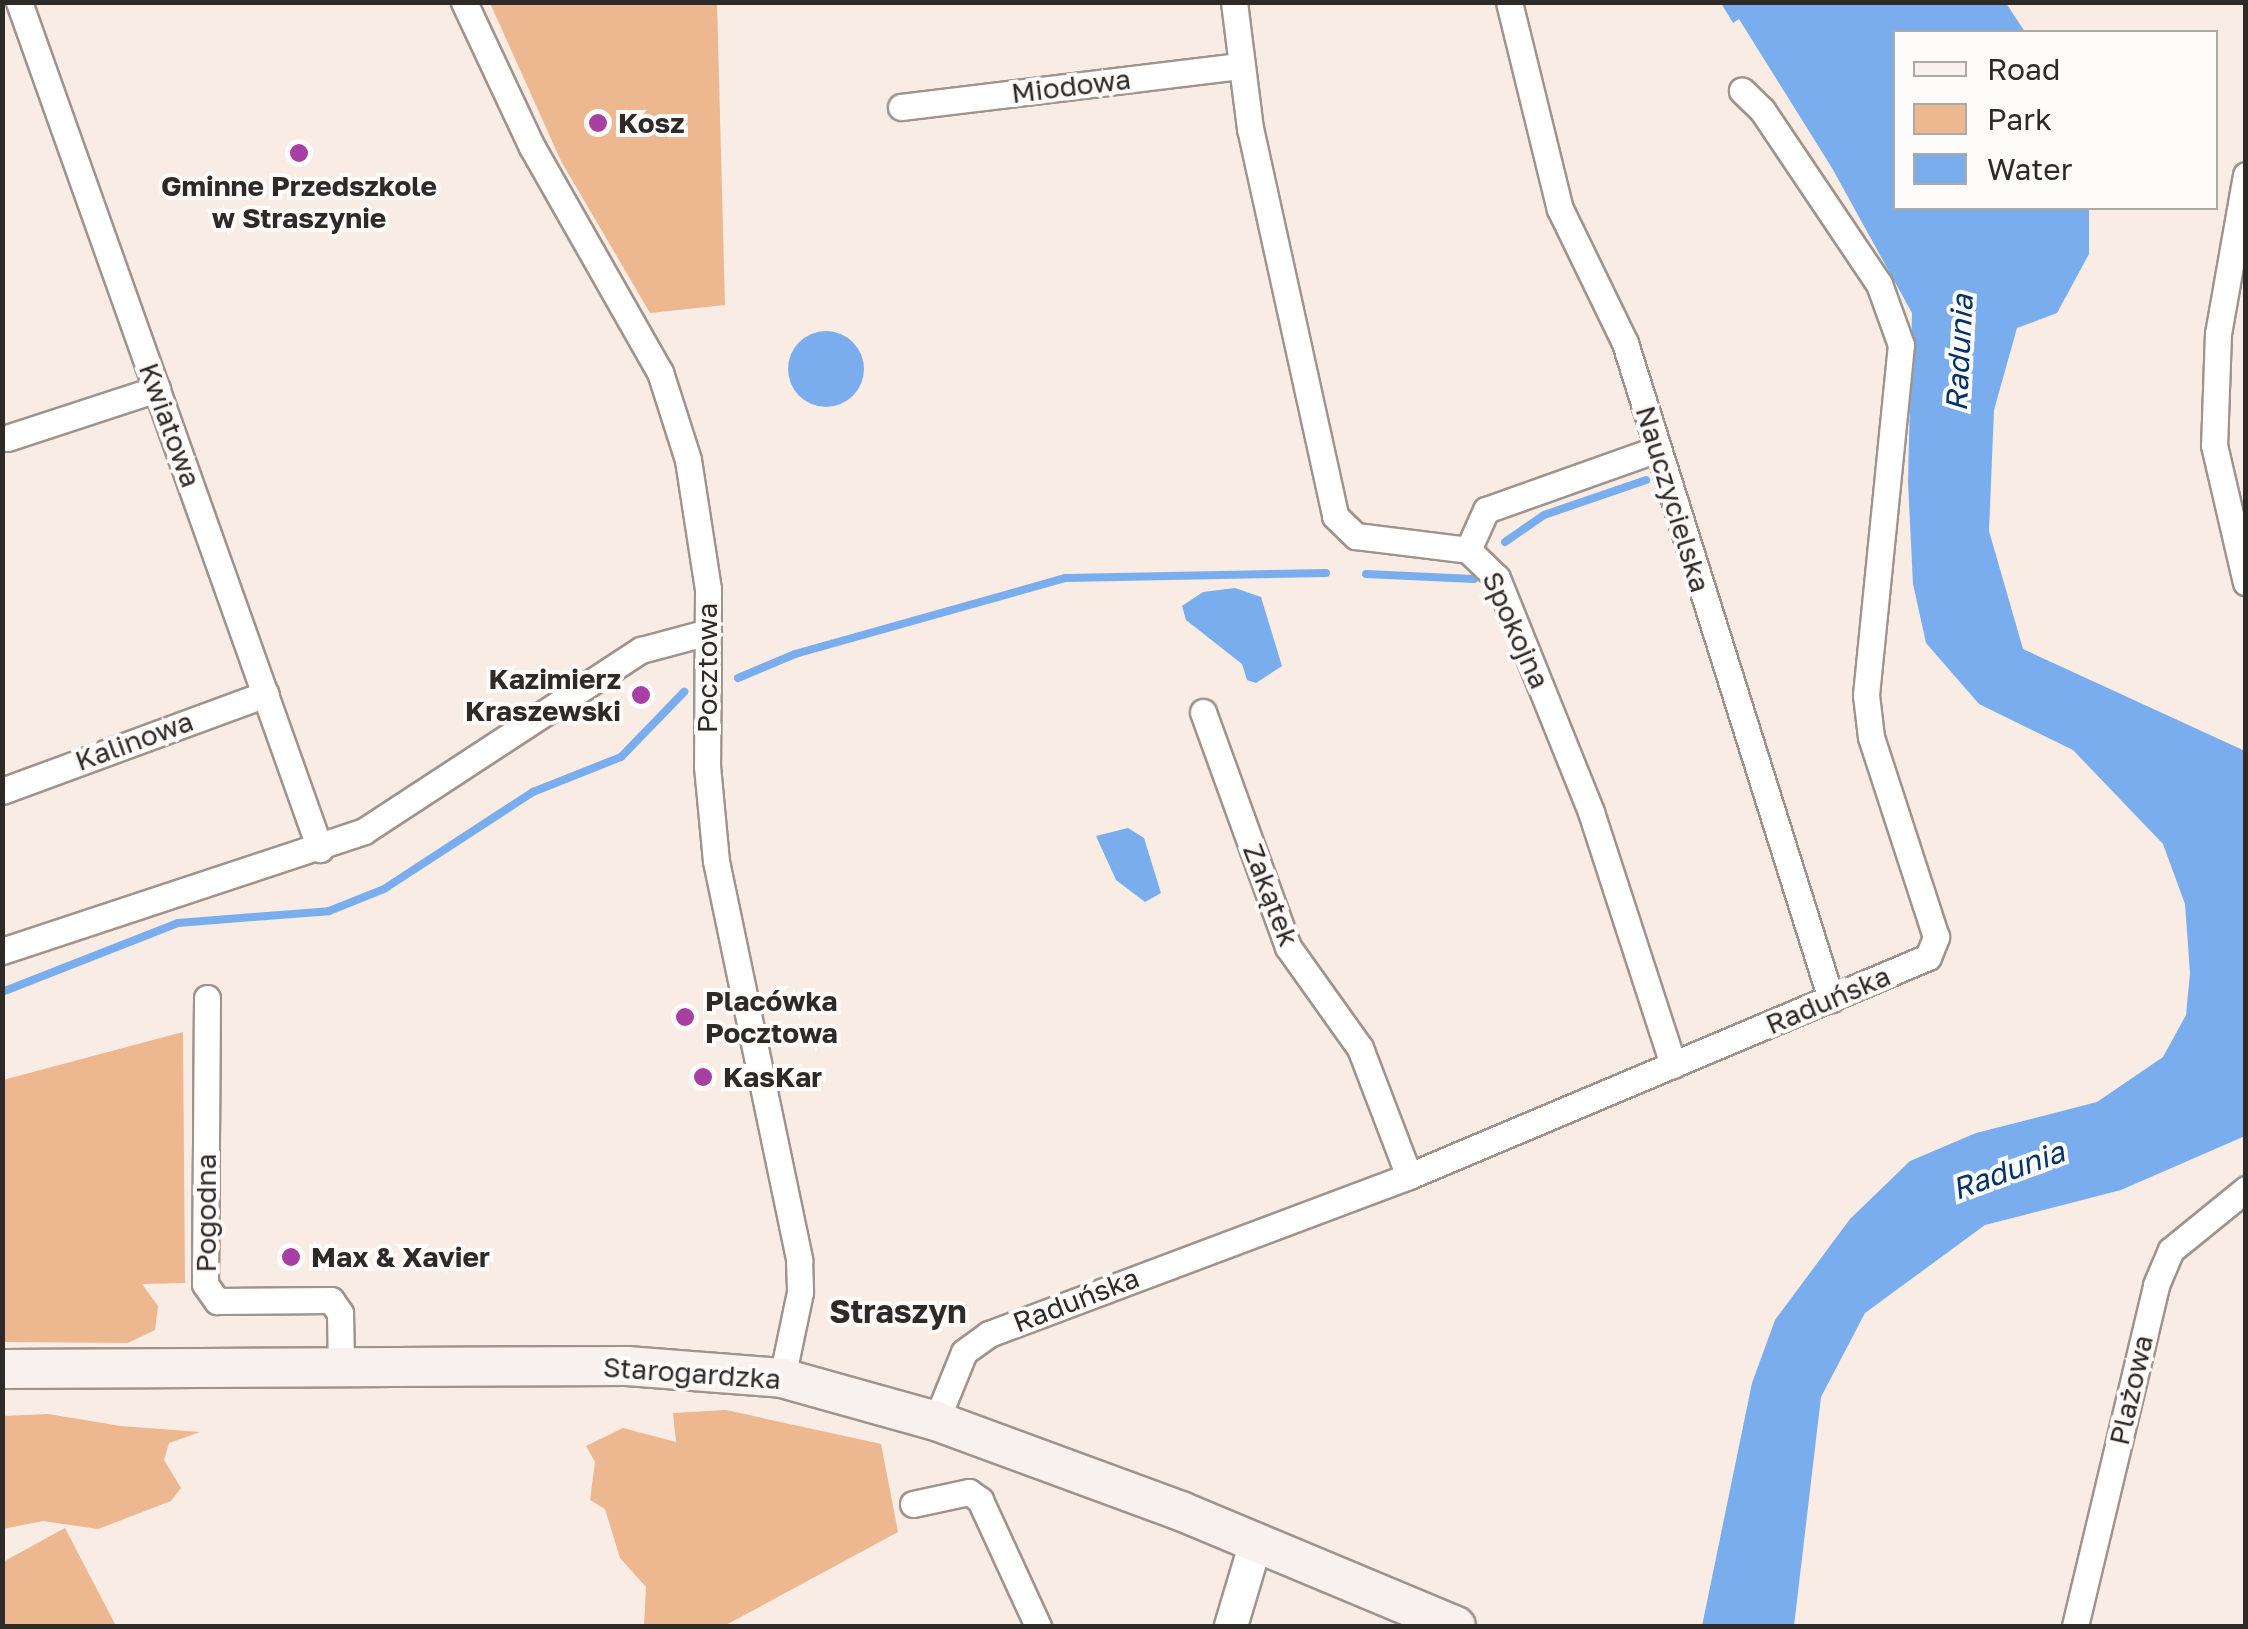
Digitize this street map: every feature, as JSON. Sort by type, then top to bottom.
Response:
[{"type":"main road","name":"Starogardzka","points":[[2,1370],[340,1366],[692,1368],[782,1378],[936,1421],[1256,1542],[1456,1626]]},
{"type":"street","name":"Kwiatowa","points":[[19,2],[320,849]]},
{"type":"street","name":"Pocztowa","points":[[464,2],[532,148],[660,372],[697,503],[708,632],[707,766],[716,861],[799,1260],[800,1292],[782,1378]]},
{"type":"street","name":"Spokojna","points":[[1234,2],[1240,66],[1334,516],[1356,536],[1468,550],[1498,578],[1545,694],[1673,1065]]},
{"type":"street","name":"Nauczycielska","points":[[1509,2],[1560,209],[1624,343],[1831,999]]},
{"type":"street","name":"Miodowa","points":[[901,106],[1240,66]]},
{"type":"street","name":"Raduńska","points":[[936,1421],[964,1352],[990,1334],[1410,1176],[1928,958],[1936,937],[1871,737],[1866,694],[1902,345],[1879,284],[1762,110],[1742,91]]},
{"type":"street","points":[[2246,174],[2218,333],[2214,445],[2246,582]]},
{"type":"street","points":[[7,438],[157,389]]},
{"type":"street","points":[[1468,550],[1486,510],[1657,449]]},
{"type":"street","points":[[2,951],[106,912],[320,849],[364,831],[641,650],[708,632]]},
{"type":"street","name":"Kalinowa","points":[[2,791],[266,694]]},
{"type":"street","name":"Zakątek","points":[[1203,712],[1288,948],[1360,1048],[1410,1176]]},
{"type":"street","name":"Pogodna","points":[[207,998],[205,1284],[217,1301],[331,1300],[340,1313],[340,1366]]},
{"type":"street","name":"Plażowa","points":[[2075,1626],[2156,1285],[2171,1250],[2246,1189]]},
{"type":"street","points":[[913,1504],[969,1492],[980,1500],[1038,1626]]},
{"type":"street","points":[[1231,1626],[1256,1542]]},
{"type":"green space","points":[[490,3],[717,3],[725,305],[650,313],[561,161]]},
{"type":"green space","points":[[183,1032],[185,1283],[142,1284],[158,1306],[155,1330],[128,1343],[3,1342],[3,1080]]},
{"type":"green space","points":[[726,1410],[881,1444],[898,1532],[724,1626],[644,1626],[646,1587],[620,1558],[605,1509],[590,1500],[595,1462],[586,1446],[623,1428],[676,1442],[673,1413]]},
{"type":"green space","points":[[48,1414],[121,1426],[200,1432],[169,1443],[164,1460],[181,1488],[171,1501],[98,1529],[43,1521],[3,1529],[3,1416]]},
{"type":"green space","points":[[65,1528],[116,1626],[3,1626],[3,1562]]},
{"type":"water","name":"Radunia","points":[[1721,3],[2006,3],[2024,30],[1893,30],[1893,210],[2089,210],[2089,254],[2057,313],[2017,328],[1994,410],[1989,531],[2023,649],[2245,751],[2245,1136],[2121,1190],[1985,1225],[1865,1313],[1821,1397],[1794,1626],[1702,1626],[1752,1383],[1775,1320],[1850,1219],[1910,1161],[1976,1133],[2097,1102],[2163,1057],[2186,1015],[2190,973],[2185,904],[2163,844],[2073,750],[1979,704],[1926,643],[1913,584],[1908,482],[1912,313],[1832,168],[1739,19],[1733,23]]},
{"type":"water","points":[[826,331],[853,342],[864,369],[853,396],[826,407],[799,396],[788,369],[799,342]]},
{"type":"water","points":[[1235,588],[1261,597],[1282,666],[1256,683],[1247,680],[1242,664],[1186,620],[1182,606],[1203,592]]},
{"type":"water","points":[[1128,828],[1144,838],[1161,893],[1145,902],[1116,880],[1096,836]]},
{"type":"waterway","points":[[1505,542],[1544,515],[1646,480]]},
{"type":"waterway","points":[[738,678],[795,654],[1066,578],[1326,573]]},
{"type":"waterway","points":[[1366,574],[1474,579]]},
{"type":"waterway","points":[[2,992],[178,923],[329,911],[384,889],[533,792],[621,757],[684,692]]},
{"type":"place","name":"Kosz","points":[[598,123]]},
{"type":"place","name":"Gminne Przedszkole w Straszynie","points":[[299,153]]},
{"type":"place","name":"Kazimierz Kraszewski","points":[[641,695]]},
{"type":"place","name":"Placówka Pocztowa","points":[[685,1017]]},
{"type":"place","name":"KasKar","points":[[703,1077]]},
{"type":"place","name":"Max & Xavier","points":[[291,1257]]},
{"type":"district","name":"Straszyn","points":[[898,1311]]}]
